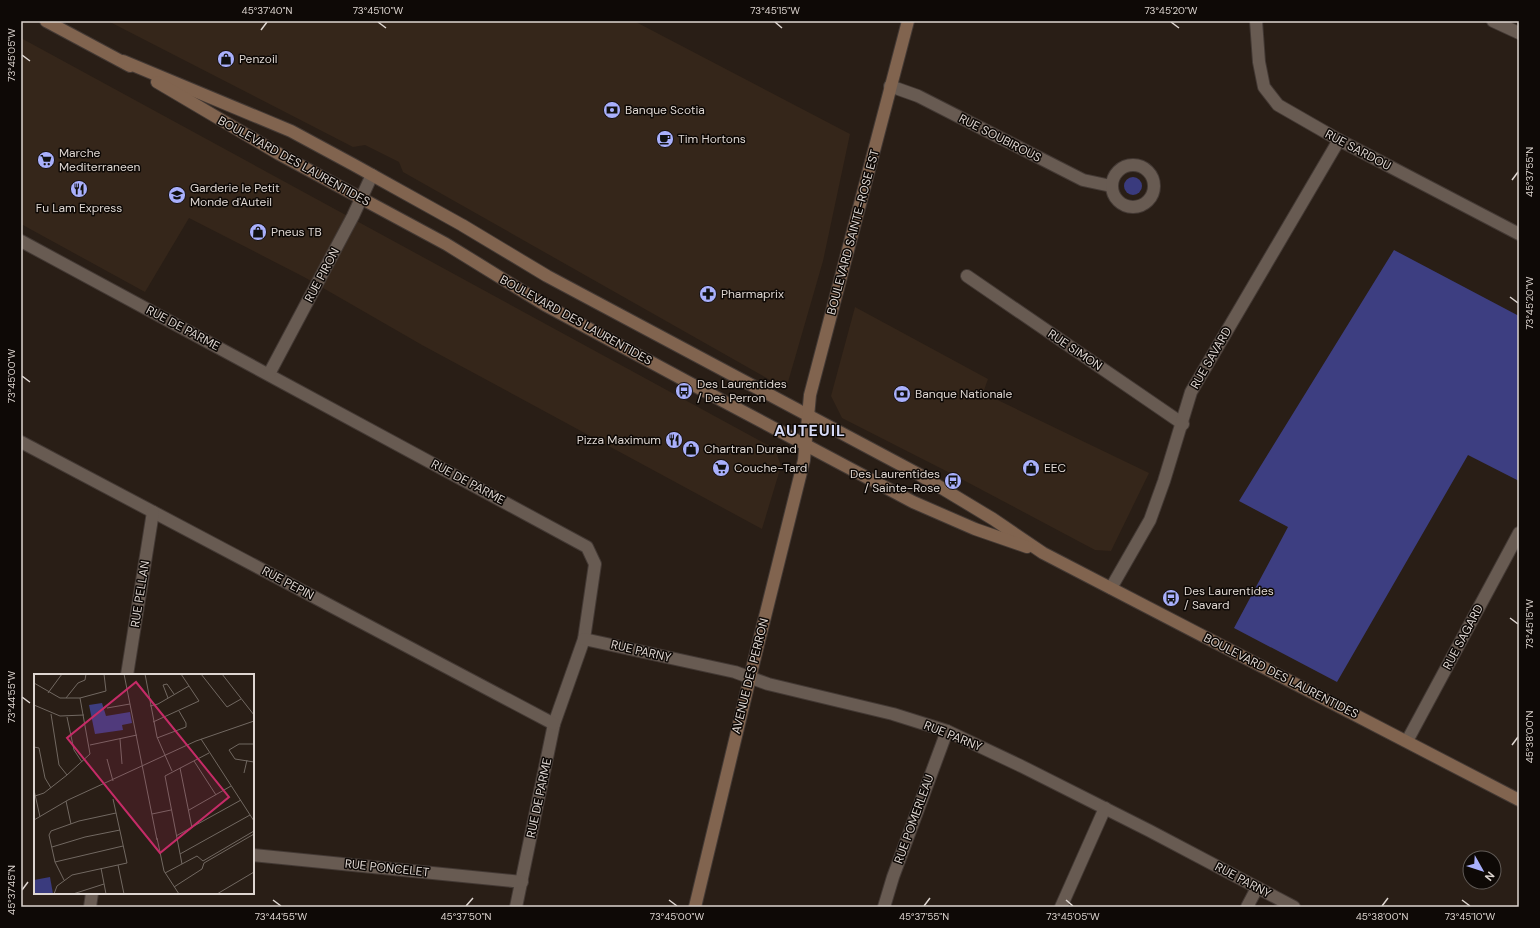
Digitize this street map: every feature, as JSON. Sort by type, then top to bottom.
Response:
[{"type":"main road","name":"BOULEVARD DES LAURENTIDES","points":[[46,21],[123,61],[279,154],[457,251],[545,305],[913,502],[975,529],[1043,553]]},
{"type":"main road","name":"BOULEVARD SAINTE-ROSE EST","points":[[805,444],[812,385],[908,21]]},
{"type":"main road","name":"BOULEVARD DES LAURENTIDES","points":[[123,61],[291,132],[462,224],[541,273],[920,475],[993,519],[1043,553],[1519,800]]},
{"type":"main road","name":"AVENUE DES PERRON","points":[[695,907],[804,460],[805,444]]},
{"type":"street","name":"RUE SARDOU","points":[[1256,21],[1259,62],[1264,86],[1278,105],[1339,140],[1519,234]]},
{"type":"street","points":[[1493,21],[1519,33]]},
{"type":"street","name":"RUE SOUBIROUS","points":[[890,86],[918,96],[1083,180],[1112,186]]},
{"type":"street","name":"RUE SAVARD","points":[[1111,588],[1150,520],[1183,424],[1191,392],[1339,140]]},
{"type":"street","name":"RUE PIRON","points":[[269,374],[372,175]]},
{"type":"street","name":"RUE DE PARME","points":[[21,243],[269,374],[587,547],[595,564],[584,639],[554,724],[516,907]]},
{"type":"street","name":"RUE SIMON","points":[[967,276],[1183,424]]},
{"type":"street","name":"RUE PEPIN","points":[[21,442],[554,724]]},
{"type":"street","name":"RUE PELLAN","points":[[127,674],[153,512]]},
{"type":"street","name":"RUE SAGARD","points":[[1406,741],[1519,533]]},
{"type":"street","name":"RUE PARNY","points":[[584,639],[735,672],[768,684],[893,714],[947,731],[1022,766],[1105,808],[1294,907]]},
{"type":"street","name":"RUE POMERLEAU","points":[[884,907],[892,877],[947,731]]},
{"type":"street","points":[[1061,907],[1105,808]]},
{"type":"street","name":"RUE PONCELET","points":[[254,855],[522,882]]},
{"type":"street","points":[[1247,907],[1257,888]]},
{"type":"street","points":[[90,907],[92,894]]},
{"type":"shaded area","points":[[108,21],[634,21],[850,134],[823,261],[786,389],[403,172],[399,162],[365,145],[353,147]]},
{"type":"shaded area","points":[[21,38],[775,449],[781,466],[762,529],[422,345],[304,277],[189,218],[145,292],[21,224]]},
{"type":"shaded area","points":[[1129,177],[1137,177],[1142,182],[1140,193],[1137,195],[1129,195],[1124,190],[1124,182]]},
{"type":"shaded area","points":[[1394,250],[1519,316],[1519,481],[1468,455],[1337,682],[1234,628],[1288,527],[1239,501]]},
{"type":"shaded area","points":[[855,307],[988,379],[983,393],[1149,473],[1111,551],[1095,550],[842,418],[831,396]]},
{"type":"place","name":"Penzoil","points":[[226,59]]},
{"type":"place","name":"Banque Scotia","points":[[612,110]]},
{"type":"place","name":"Tim Hortons","points":[[665,139]]},
{"type":"place","name":"Marche Mediterraneen","points":[[46,160]]},
{"type":"place","name":"Fu Lam Express","points":[[79,189]]},
{"type":"place","name":"Garderie le Petit Monde d'Auteil","points":[[177,195]]},
{"type":"place","name":"Pneus TB","points":[[258,232]]},
{"type":"place","name":"Pharmaprix","points":[[708,294]]},
{"type":"place","name":"Des Laurentides / Des Perron","points":[[684,391]]},
{"type":"place","name":"Banque Nationale","points":[[902,394]]},
{"type":"place","name":"Pizza Maximum","points":[[674,440]]},
{"type":"place","name":"Chartran Durand","points":[[691,449]]},
{"type":"place","name":"Couche-Tard","points":[[721,468]]},
{"type":"place","name":"EEC","points":[[1031,468]]},
{"type":"place","name":"Des Laurentides / Sainte-Rose","points":[[953,481]]},
{"type":"place","name":"Des Laurentides / Savard","points":[[1171,598]]},
{"type":"district","name":"AUTEUIL","points":[[810,430]]}]
